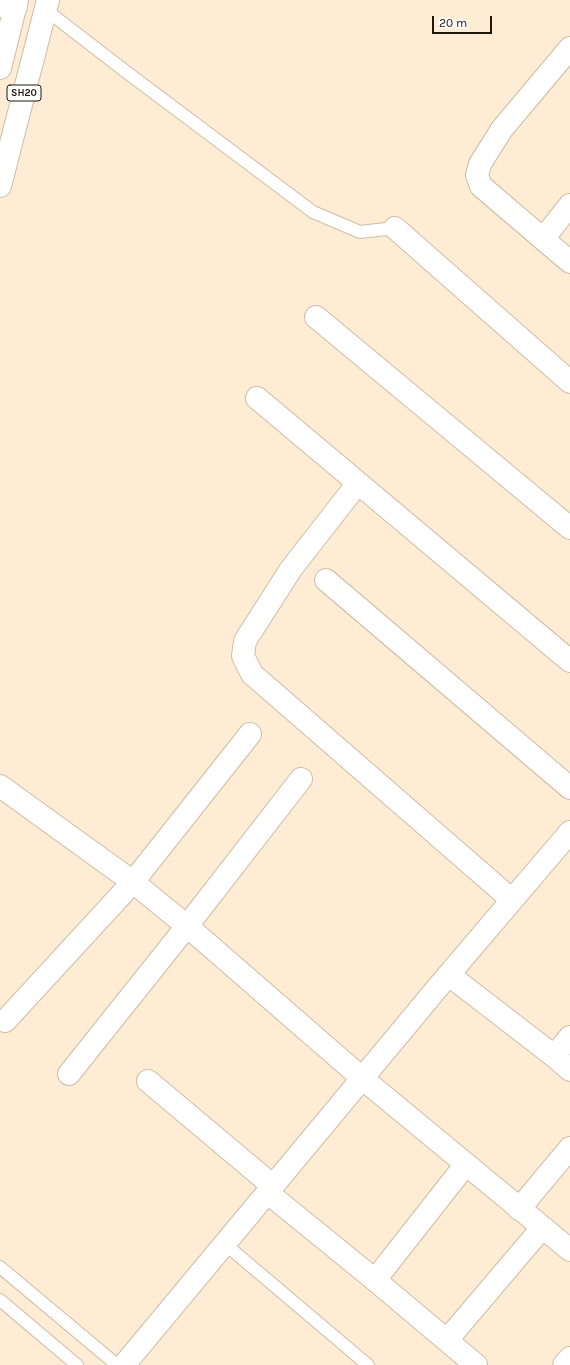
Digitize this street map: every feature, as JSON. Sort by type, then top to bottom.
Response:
[{"type":"street","points":[[0,68],[11,4]]},
{"type":"street","name":"SH20","points":[[0,186],[47,5]]},
{"type":"street","points":[[570,48],[502,129],[480,164],[477,175],[481,186],[570,262]]},
{"type":"street","points":[[543,239],[570,205]]},
{"type":"street","points":[[395,228],[570,382]]},
{"type":"street","points":[[316,317],[570,528]]},
{"type":"street","points":[[257,398],[570,661]]},
{"type":"street","points":[[358,483],[291,569],[245,641],[244,656],[252,674],[512,900]]},
{"type":"street","points":[[326,580],[570,788]]},
{"type":"street","points":[[5,1021],[133,882],[250,734]]},
{"type":"street","points":[[68,1074],[187,926],[301,779]]},
{"type":"street","points":[[0,786],[133,882],[187,926],[362,1079],[570,1250]]},
{"type":"street","points":[[124,1365],[570,832]]},
{"type":"street","points":[[449,975],[570,1070]]},
{"type":"street","points":[[554,1056],[570,1037]]},
{"type":"street","points":[[148,1081],[375,1280],[476,1365]]},
{"type":"street","points":[[519,1209],[570,1148]]},
{"type":"street","points":[[375,1280],[466,1164]]},
{"type":"street","points":[[447,1340],[542,1228]]},
{"type":"street","points":[[564,1365],[570,1358]]},
{"type":"lane","points":[[47,5],[125,71],[313,212],[360,232],[395,228]]},
{"type":"lane","points":[[225,1244],[368,1365]]},
{"type":"lane","points":[[0,1266],[117,1365]]},
{"type":"lane","points":[[0,1300],[77,1365]]}]
